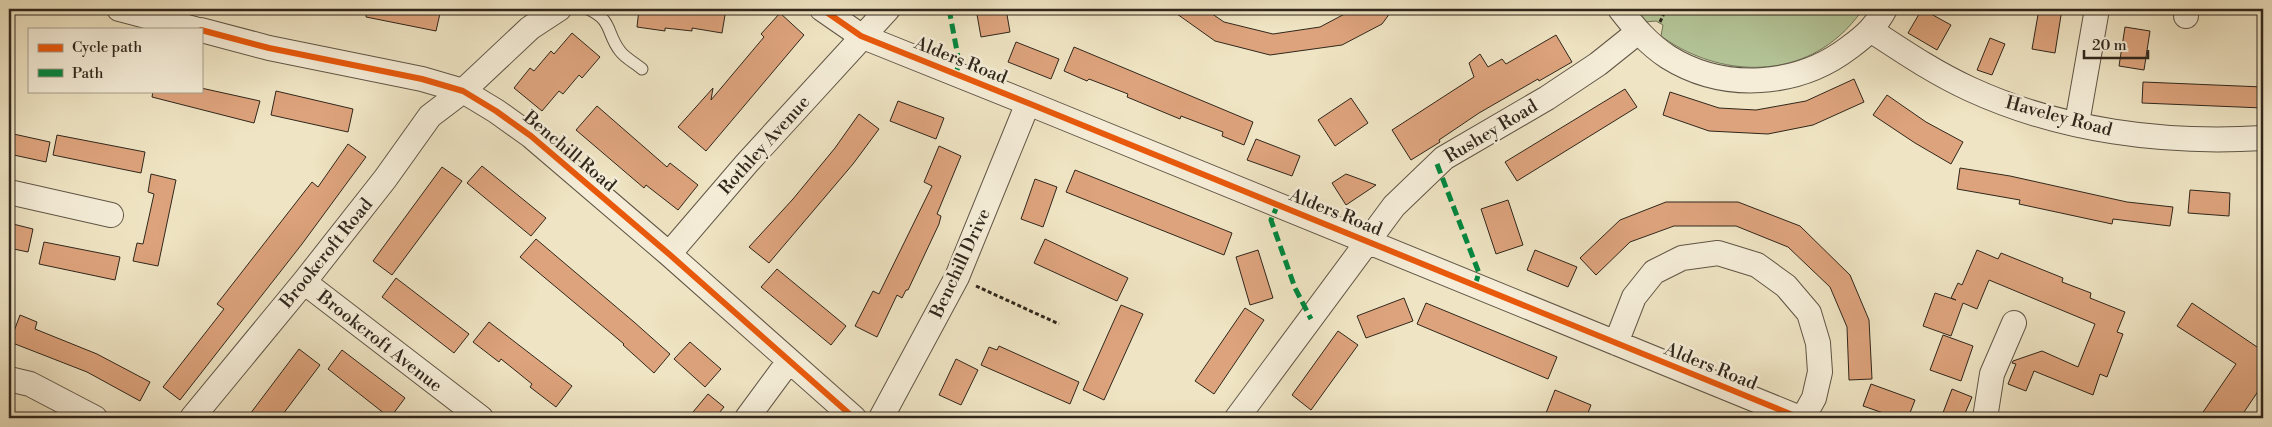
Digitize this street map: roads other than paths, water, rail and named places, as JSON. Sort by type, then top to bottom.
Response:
[{"type":"street","points":[[119,9],[191,28]]},
{"type":"street","name":"Brookcroft Road","points":[[192,418],[385,180],[430,116],[463,91],[533,18],[559,9]]},
{"type":"street","name":"Alders Road","points":[[822,9],[861,36],[1368,241],[1616,343],[1801,418],[1814,398],[1820,372],[1816,336],[1809,313],[1786,286],[1757,264],[1718,253],[1682,258],[1654,272],[1634,297],[1616,343]]},
{"type":"street","name":"Rothley Avenue","points":[[669,254],[861,36],[888,9]]},
{"type":"street","points":[[1620,9],[1638,32],[1668,57],[1695,70],[1732,80],[1760,81],[1785,78],[1834,59],[1872,30],[1885,9]]},
{"type":"street","points":[[2078,123],[2097,9]]},
{"type":"street","name":"Benchill Road","points":[[202,30],[269,48],[422,79],[463,91],[496,111],[531,136],[669,254],[854,418]]},
{"type":"street","name":"Haveley Road","points":[[1872,30],[1914,59],[1970,89],[2037,114],[2124,133],[2157,138],[2200,140],[2263,138]]},
{"type":"street","name":"Rushey Road","points":[[1237,418],[1394,206],[1444,158],[1547,98],[1598,64],[1638,32]]},
{"type":"street","name":"Benchill Drive","points":[[881,418],[957,277],[1028,103]]},
{"type":"street","points":[[9,192],[111,215]]},
{"type":"street","name":"Brookcroft Avenue","points":[[304,282],[481,418]]},
{"type":"street","points":[[1985,418],[1992,374],[2014,323]]},
{"type":"street","points":[[746,418],[789,361]]},
{"type":"street","points":[[9,379],[30,384],[95,418]]},
{"type":"lane","points":[[588,9],[598,13],[611,30],[613,40],[621,52],[642,69]]}]
